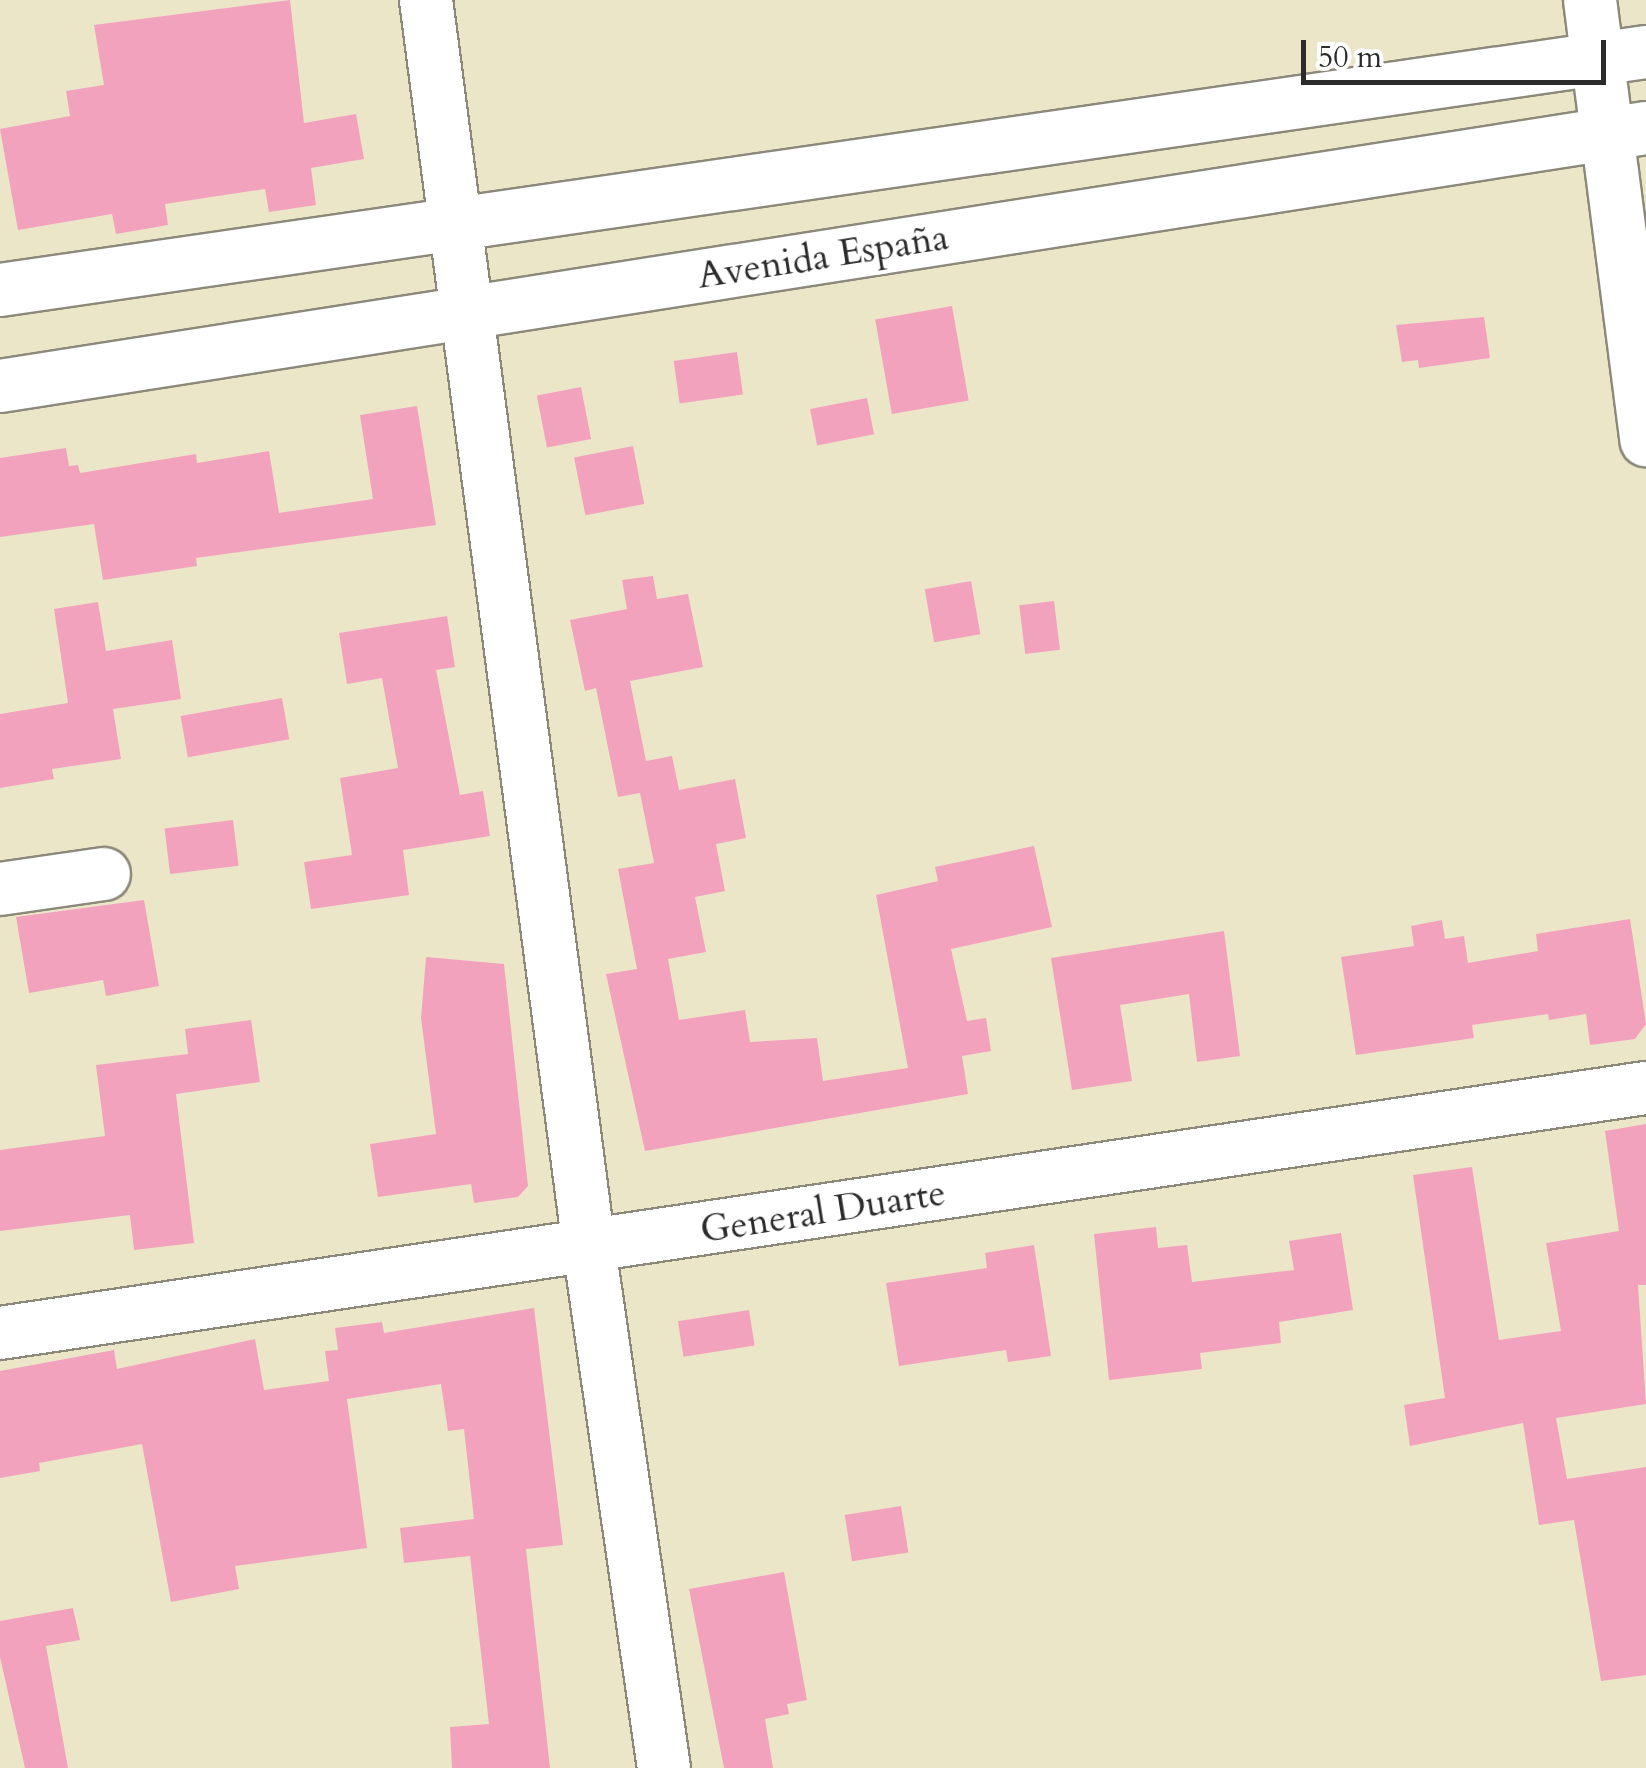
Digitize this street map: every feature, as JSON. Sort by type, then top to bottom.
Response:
[{"type":"street","points":[[426,0],[589,1247],[664,1768]]},
{"type":"street","points":[[1590,0],[1622,56],[1646,440]]},
{"type":"street","points":[[0,290],[453,220],[1622,56]]},
{"type":"street","name":"Avenida España","points":[[0,386],[1627,132]]},
{"type":"street","points":[[0,889],[104,874]]},
{"type":"street","name":"General Duarte","points":[[0,1333],[1646,1088]]},
{"type":"building","points":[[290,0],[304,123],[356,114],[364,159],[311,168],[316,205],[269,212],[265,189],[165,204],[168,225],[116,234],[112,214],[18,230],[0,129],[70,116],[66,91],[104,85],[94,25]]},
{"type":"building","points":[[952,306],[969,401],[892,414],[875,320]]},
{"type":"building","points":[[1484,317],[1490,358],[1419,368],[1418,360],[1402,362],[1396,325]]},
{"type":"building","points":[[737,352],[743,395],[680,403],[674,361]]},
{"type":"building","points":[[581,387],[591,439],[547,448],[537,396]]},
{"type":"building","points":[[867,398],[874,434],[817,445],[810,409]]},
{"type":"building","points":[[417,406],[436,525],[196,558],[197,566],[103,580],[94,524],[0,537],[0,458],[66,448],[69,466],[78,465],[80,473],[196,454],[197,463],[269,451],[279,513],[373,499],[360,415]]},
{"type":"building","points":[[633,446],[644,504],[585,515],[574,457]]},
{"type":"building","points":[[653,576],[657,599],[688,594],[703,667],[630,681],[646,761],[672,756],[679,790],[735,779],[746,838],[716,844],[725,891],[695,897],[706,952],[668,959],[679,1020],[745,1010],[750,1042],[817,1038],[823,1081],[908,1068],[876,895],[938,881],[935,867],[1034,846],[1052,927],[951,949],[967,1021],[986,1018],[991,1051],[962,1056],[968,1094],[645,1151],[606,974],[637,969],[618,869],[654,863],[640,793],[618,797],[596,688],[585,691],[570,620],[627,609],[622,580]]},
{"type":"building","points":[[971,581],[980,634],[934,642],[925,589]]},
{"type":"building","points":[[1054,601],[1060,650],[1025,654],[1019,605]]},
{"type":"building","points":[[98,602],[106,651],[172,640],[181,699],[113,709],[121,759],[52,769],[54,779],[0,788],[0,714],[68,703],[54,609]]},
{"type":"building","points":[[447,616],[455,667],[436,670],[460,795],[483,791],[490,836],[403,850],[409,895],[311,909],[304,862],[352,855],[340,778],[398,768],[382,678],[347,684],[339,633]]},
{"type":"building","points":[[282,698],[289,739],[188,757],[181,716]]},
{"type":"building","points":[[233,820],[239,866],[170,874],[165,828]]},
{"type":"building","points":[[144,900],[159,986],[106,996],[103,980],[29,993],[16,917]]},
{"type":"building","points":[[1630,919],[1646,1024],[1635,1039],[1590,1045],[1586,1014],[1549,1020],[1548,1014],[1472,1025],[1474,1038],[1356,1055],[1341,957],[1414,946],[1411,926],[1442,920],[1445,939],[1464,936],[1468,963],[1538,951],[1536,934]]},
{"type":"building","points":[[1224,931],[1240,1056],[1197,1062],[1189,994],[1120,1005],[1132,1081],[1072,1090],[1051,958]]},
{"type":"building","points":[[426,957],[504,964],[528,1186],[518,1197],[474,1203],[471,1184],[378,1197],[370,1144],[436,1134],[421,1018]]},
{"type":"building","points":[[251,1020],[260,1082],[176,1094],[194,1243],[134,1250],[130,1215],[0,1231],[0,1150],[105,1136],[96,1065],[188,1054],[185,1029]]},
{"type":"building","points":[[1646,1124],[1646,1285],[1638,1285],[1646,1404],[1556,1418],[1567,1479],[1646,1467],[1646,1675],[1601,1681],[1574,1520],[1539,1525],[1523,1423],[1410,1446],[1404,1405],[1445,1398],[1413,1175],[1472,1167],[1499,1340],[1561,1331],[1546,1243],[1619,1231],[1605,1131]]},
{"type":"building","points":[[1156,1227],[1158,1248],[1187,1245],[1192,1282],[1294,1270],[1289,1241],[1341,1233],[1353,1310],[1279,1322],[1281,1343],[1200,1353],[1202,1369],[1109,1380],[1094,1234]]},
{"type":"building","points":[[1034,1245],[1051,1356],[1008,1362],[1006,1350],[899,1366],[886,1283],[987,1268],[985,1253]]},
{"type":"building","points":[[534,1308],[563,1545],[526,1549],[550,1768],[452,1768],[450,1727],[489,1724],[470,1556],[404,1563],[400,1528],[474,1519],[464,1429],[448,1431],[441,1384],[347,1399],[367,1548],[235,1566],[239,1589],[171,1602],[142,1444],[39,1463],[40,1471],[0,1478],[0,1371],[114,1350],[117,1369],[255,1339],[264,1390],[329,1381],[325,1351],[338,1350],[335,1328],[382,1322],[384,1333]]},
{"type":"building","points":[[749,1310],[755,1346],[684,1357],[678,1321]]},
{"type":"building","points":[[901,1506],[908,1552],[852,1561],[845,1515]]},
{"type":"building","points":[[784,1572],[807,1700],[787,1704],[789,1714],[765,1719],[773,1768],[724,1768],[689,1589]]},
{"type":"building","points":[[73,1608],[80,1640],[46,1646],[68,1768],[25,1768],[0,1657],[0,1621]]}]
